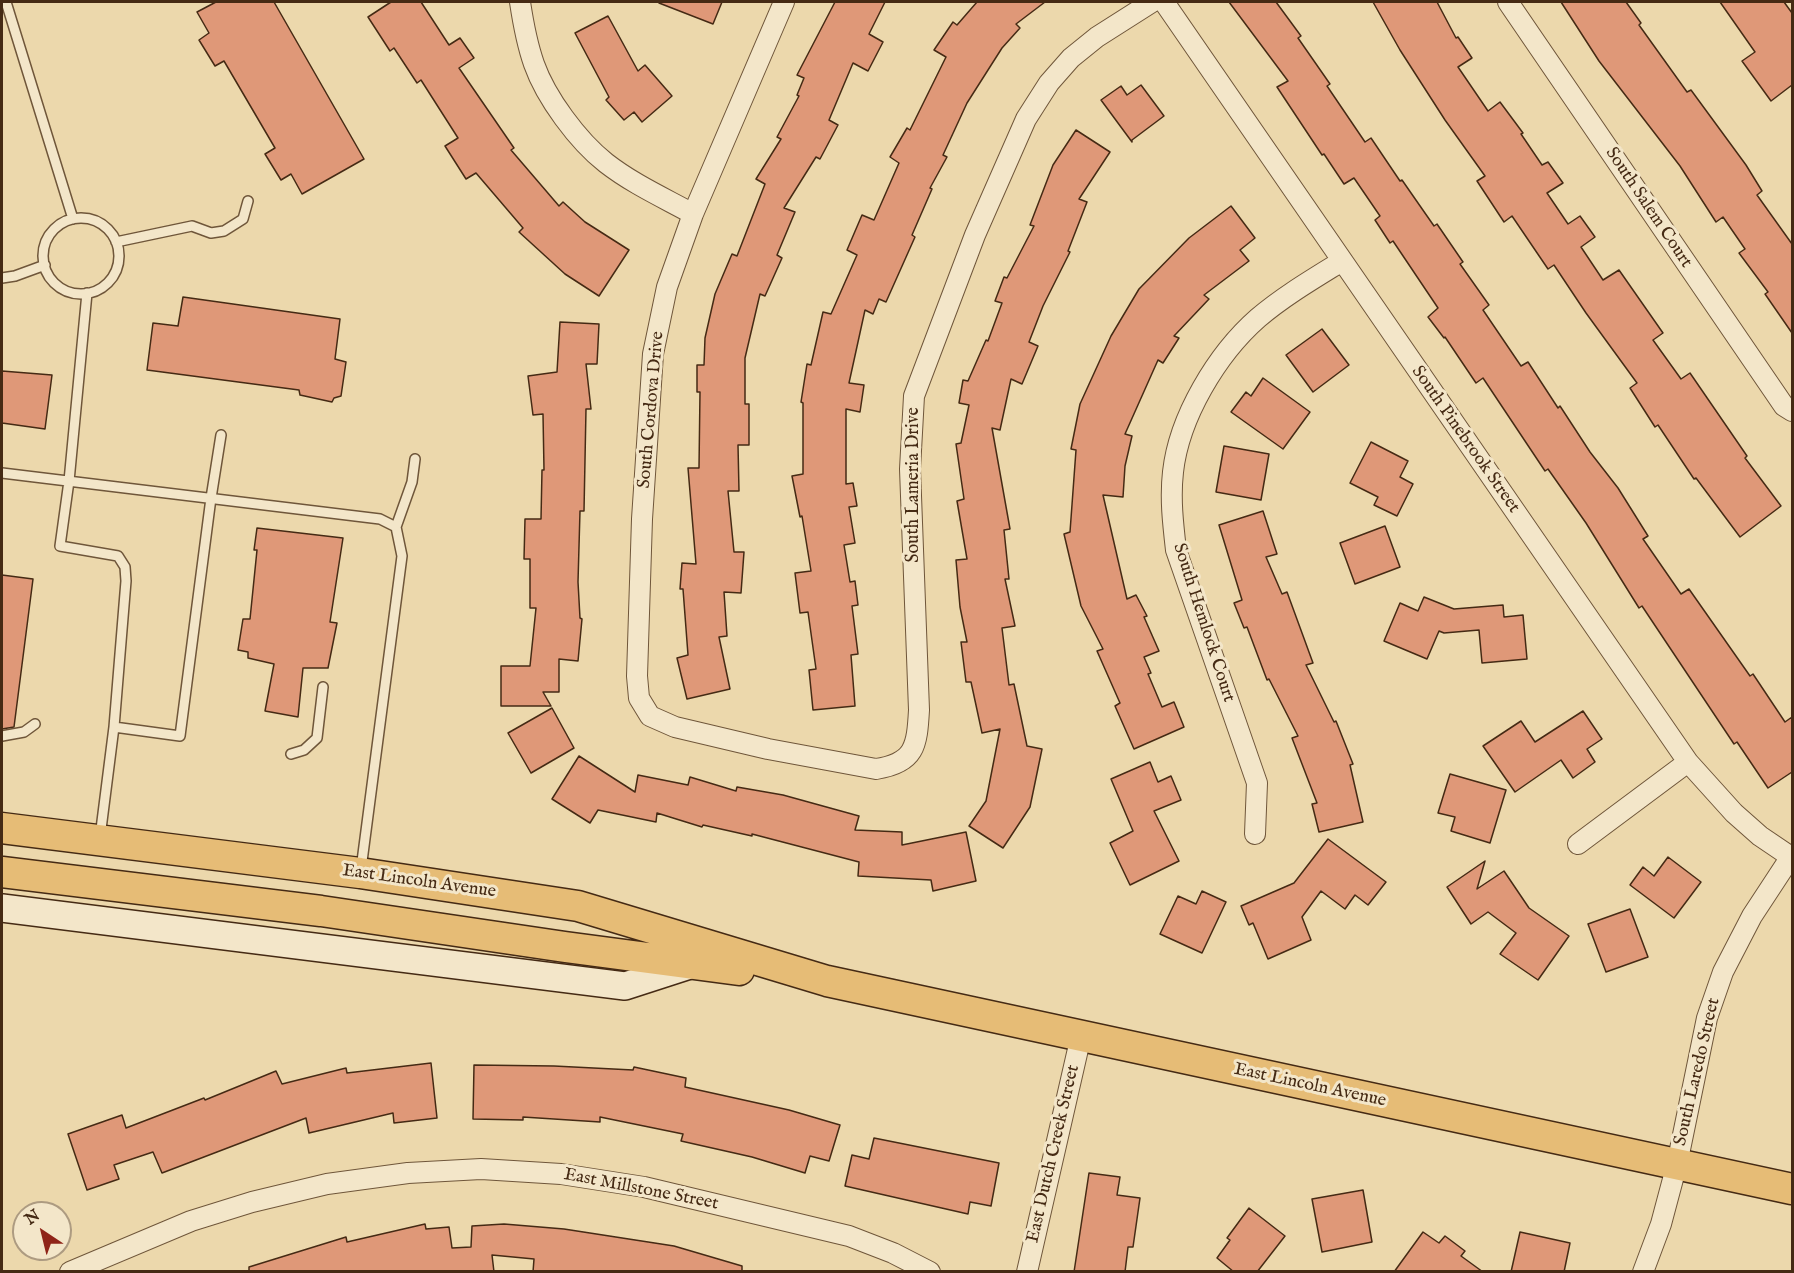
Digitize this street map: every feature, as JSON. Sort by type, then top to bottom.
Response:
[{"type":"main road","name":"East Lincoln Avenue","points":[[2,828],[360,873],[578,906],[827,981],[1792,1189]]},
{"type":"main road","name":"East Lincoln Avenue","points":[[2,872],[321,911],[553,946],[827,981]]},
{"type":"main road","points":[[195,895],[250,883],[343,894],[357,888],[360,873]]},
{"type":"main road","points":[[2,908],[625,986],[693,964]]},
{"type":"street","points":[[520,2],[534,65],[555,105],[578,137],[606,163],[635,183],[693,214]]},
{"type":"street","name":"South Cordova Drive","points":[[768,749],[675,727],[650,716],[639,698],[637,676],[642,519],[653,354],[667,286],[693,214],[784,2]]},
{"type":"street","name":"South Lameria Drive","points":[[768,749],[876,769],[893,766],[906,758],[917,741],[910,469],[914,396],[975,235],[1026,118],[1049,83],[1071,58],[1097,37],[1152,2]]},
{"type":"street","name":"South Pinebrook Street","points":[[1164,2],[1688,762],[1734,813],[1760,836],[1792,856]]},
{"type":"street","name":"South Salem Court","points":[[1508,2],[1784,406],[1792,411]]},
{"type":"street","name":"South Hemlock Court","points":[[1255,834],[1257,783],[1176,550],[1172,511],[1173,471],[1182,429],[1203,386],[1228,351],[1257,320],[1292,292],[1342,261]]},
{"type":"street","points":[[1578,844],[1688,762]]},
{"type":"street","name":"South Laredo Street","points":[[1643,1272],[1661,1224],[1677,1164],[1707,1018],[1723,972],[1752,916],[1792,856]]},
{"type":"street","name":"East Dutch Creek Street","points":[[1027,1272],[1081,1036]]},
{"type":"street","name":"East Millstone Street","points":[[70,1272],[191,1221],[252,1202],[327,1184],[408,1173],[481,1169],[561,1174],[644,1187],[849,1236],[893,1253],[930,1272]]},
{"type":"lane","points":[[6,2],[73,219]]},
{"type":"lane","points":[[116,242],[192,226],[211,233],[224,231],[243,219],[248,201]]},
{"type":"lane","points":[[73,219],[91,219],[102,223],[116,242],[119,253],[118,265],[113,276],[106,284],[87,293],[72,292],[61,288],[52,280],[45,265],[45,247],[49,236],[57,226],[73,219]]},
{"type":"lane","points":[[2,278],[15,276],[45,265]]},
{"type":"lane","points":[[87,293],[69,481],[60,546],[118,556],[125,567],[126,581],[114,727],[99,840]]},
{"type":"lane","points":[[114,727],[180,736],[221,435]]},
{"type":"lane","points":[[360,873],[402,556],[396,527],[412,482],[415,459]]},
{"type":"lane","points":[[2,473],[380,519],[396,527]]},
{"type":"lane","points":[[291,754],[304,750],[317,738],[323,687]]},
{"type":"lane","points":[[2,736],[24,732],[35,724]]},
{"type":"building","points":[[216,2],[274,2],[364,159],[302,194],[291,174],[281,180],[265,154],[275,148],[224,61],[215,66],[199,40],[209,33],[197,12]]},
{"type":"building","points":[[391,2],[421,2],[449,45],[460,38],[474,58],[459,68],[514,148],[511,150],[559,206],[563,202],[585,222],[629,250],[599,296],[565,274],[519,232],[523,228],[476,173],[466,179],[445,146],[458,138],[421,80],[417,83],[394,48],[390,51],[368,17]]},
{"type":"building","points":[[659,2],[722,2],[713,24]]},
{"type":"building","points":[[835,2],[885,2],[869,34],[883,42],[868,71],[853,63],[829,120],[838,125],[820,159],[816,157],[784,208],[795,212],[777,255],[782,258],[765,296],[760,294],[745,358],[745,404],[749,404],[749,445],[738,445],[739,491],[728,491],[734,552],[744,552],[741,593],[724,592],[727,636],[719,637],[730,689],[687,699],[677,658],[688,655],[683,589],[680,589],[682,563],[696,564],[688,468],[699,468],[700,392],[697,392],[697,365],[704,365],[705,338],[715,294],[732,254],[737,256],[765,184],[756,179],[781,139],[777,137],[799,96],[797,95],[804,78],[797,75]]},
{"type":"building","points":[[977,2],[1045,2],[1016,24],[1020,28],[1002,48],[967,103],[943,155],[947,157],[930,188],[932,189],[912,235],[915,237],[886,302],[879,299],[873,314],[865,310],[849,383],[864,385],[860,412],[846,409],[846,484],[853,483],[857,506],[849,507],[855,543],[844,545],[850,582],[855,581],[858,605],[852,606],[858,654],[851,655],[855,706],[813,710],[809,670],[816,669],[808,612],[800,613],[795,573],[811,571],[802,516],[800,517],[792,476],[803,474],[803,403],[801,402],[807,364],[811,365],[823,312],[831,314],[857,255],[847,250],[862,215],[874,220],[899,163],[890,157],[907,128],[910,130],[946,57],[934,50],[953,22],[957,25]]},
{"type":"building","points":[[1229,2],[1276,2],[1301,36],[1298,38],[1330,84],[1327,86],[1365,142],[1371,138],[1400,181],[1402,180],[1434,226],[1437,224],[1463,262],[1460,264],[1489,305],[1483,310],[1521,366],[1528,362],[1558,408],[1560,406],[1590,452],[1618,488],[1648,536],[1643,539],[1681,594],[1689,589],[1750,676],[1753,674],[1785,722],[1792,717],[1792,772],[1768,788],[1737,742],[1734,744],[1642,606],[1639,608],[1586,523],[1548,469],[1545,471],[1483,378],[1476,383],[1445,337],[1428,317],[1438,308],[1393,241],[1390,243],[1375,220],[1380,216],[1354,178],[1344,184],[1324,154],[1322,155],[1277,87],[1288,81]]},
{"type":"building","points":[[1373,2],[1437,2],[1456,38],[1458,37],[1472,58],[1458,67],[1488,111],[1500,102],[1523,133],[1521,134],[1542,165],[1548,162],[1563,183],[1547,193],[1568,224],[1580,216],[1595,237],[1581,247],[1603,280],[1619,270],[1663,333],[1653,340],[1681,379],[1690,373],[1747,456],[1745,458],[1781,506],[1740,537],[1696,478],[1694,479],[1658,425],[1655,427],[1630,388],[1637,383],[1554,265],[1548,269],[1512,216],[1504,222],[1477,181],[1485,176],[1445,120],[1400,50]]},
{"type":"building","points":[[1561,2],[1626,2],[1641,23],[1639,25],[1687,92],[1691,90],[1746,165],[1762,191],[1757,195],[1792,244],[1792,333],[1765,294],[1768,292],[1739,253],[1745,249],[1723,217],[1716,222],[1680,166],[1599,61]]},
{"type":"building","points":[[1720,2],[1784,2],[1792,13],[1792,85],[1771,101],[1742,61],[1755,52]]},
{"type":"building","points":[[608,16],[638,71],[645,65],[672,96],[642,122],[634,112],[624,120],[606,100],[609,97],[575,33]]},
{"type":"building","points":[[1141,85],[1164,116],[1132,142],[1101,100],[1121,86],[1127,95]]},
{"type":"building","points":[[1076,130],[1110,152],[1079,199],[1087,202],[1068,251],[1070,252],[1043,306],[1029,342],[1038,346],[1022,384],[1011,379],[1000,430],[992,428],[1010,529],[1004,530],[1009,579],[1005,579],[1015,626],[1002,628],[1009,685],[1014,684],[1027,746],[1042,749],[1030,807],[1003,848],[969,826],[986,801],[1000,729],[982,733],[971,682],[966,682],[961,642],[967,642],[960,607],[956,560],[967,559],[957,501],[964,499],[956,444],[961,443],[969,405],[959,403],[963,380],[968,381],[986,340],[988,341],[1002,303],[995,301],[1004,277],[1007,278],[1034,226],[1030,225],[1053,165]]},
{"type":"building","points":[[1231,206],[1255,238],[1240,250],[1249,261],[1204,295],[1209,299],[1174,336],[1179,338],[1163,363],[1158,360],[1125,434],[1132,436],[1125,466],[1123,497],[1103,495],[1127,599],[1136,595],[1147,616],[1144,617],[1159,651],[1144,657],[1151,673],[1148,674],[1162,707],[1174,702],[1184,727],[1134,749],[1115,706],[1120,703],[1097,651],[1103,649],[1081,606],[1064,534],[1070,532],[1076,450],[1071,449],[1080,404],[1111,336],[1139,289],[1189,238]]},
{"type":"building","points":[[183,297],[340,319],[335,359],[346,362],[341,396],[334,398],[332,402],[300,395],[299,390],[147,370],[153,323],[178,326]]},
{"type":"building","points":[[560,322],[599,324],[597,364],[586,364],[591,409],[586,409],[584,511],[580,511],[578,582],[580,618],[582,619],[578,661],[559,659],[559,692],[543,692],[551,706],[501,706],[501,666],[530,666],[536,608],[530,608],[530,559],[524,559],[525,519],[541,519],[542,470],[544,470],[543,414],[533,415],[528,376],[557,372]]},
{"type":"building","points":[[1322,329],[1349,365],[1313,392],[1286,355]]},
{"type":"building","points":[[2,371],[52,375],[45,429],[2,423]]},
{"type":"building","points":[[1263,378],[1310,412],[1283,449],[1231,412],[1246,392],[1251,396]]},
{"type":"building","points":[[1371,442],[1408,461],[1400,477],[1413,484],[1397,516],[1374,505],[1378,497],[1350,483]]},
{"type":"building","points":[[1224,446],[1269,454],[1261,500],[1216,492]]},
{"type":"building","points":[[1263,511],[1277,554],[1266,557],[1282,594],[1287,592],[1313,663],[1306,665],[1334,722],[1336,721],[1353,764],[1350,765],[1363,822],[1319,832],[1312,804],[1317,803],[1292,738],[1298,736],[1269,679],[1267,680],[1247,627],[1244,628],[1234,603],[1242,600],[1219,525]]},
{"type":"building","points":[[1385,526],[1400,567],[1355,584],[1340,543]]},
{"type":"building","points":[[257,528],[343,538],[330,622],[337,623],[328,668],[303,668],[298,717],[265,711],[274,664],[248,658],[248,652],[238,650],[243,619],[250,619]]},
{"type":"building","points":[[2,575],[33,579],[14,727],[2,729]]},
{"type":"building","points":[[1424,597],[1454,609],[1503,605],[1504,617],[1523,615],[1527,659],[1482,663],[1479,630],[1444,633],[1439,631],[1427,659],[1384,641],[1400,603],[1418,611]]},
{"type":"building","points":[[552,708],[574,748],[531,773],[508,733]]},
{"type":"building","points":[[1583,711],[1602,739],[1587,749],[1595,762],[1573,778],[1561,760],[1515,792],[1483,746],[1521,721],[1535,742]]},
{"type":"building","points":[[579,756],[635,792],[638,775],[688,785],[690,777],[736,791],[737,787],[783,795],[859,816],[855,830],[902,832],[902,845],[966,832],[976,881],[933,891],[931,880],[858,876],[859,862],[752,834],[752,836],[703,825],[702,827],[657,813],[656,822],[598,810],[590,823],[552,799]]},
{"type":"building","points":[[1150,762],[1158,782],[1171,776],[1181,800],[1154,811],[1179,861],[1130,885],[1110,843],[1133,831],[1111,779]]},
{"type":"building","points":[[1450,774],[1506,790],[1490,843],[1451,831],[1455,817],[1438,813]]},
{"type":"building","points":[[1328,839],[1386,882],[1368,905],[1355,895],[1345,909],[1321,891],[1302,917],[1311,940],[1268,959],[1253,923],[1249,925],[1241,906],[1294,883]]},
{"type":"building","points":[[1668,857],[1701,882],[1674,918],[1630,885],[1643,867],[1654,876]]},
{"type":"building","points":[[1485,861],[1477,889],[1504,871],[1529,908],[1569,936],[1538,980],[1500,954],[1516,933],[1488,912],[1471,924],[1447,887]]},
{"type":"building","points":[[1202,891],[1226,902],[1202,953],[1160,934],[1178,896],[1196,904]]},
{"type":"building","points":[[1630,909],[1648,957],[1606,972],[1588,924]]},
{"type":"building","points":[[431,1063],[437,1118],[394,1123],[393,1113],[309,1133],[306,1118],[162,1173],[153,1152],[114,1165],[119,1179],[87,1190],[68,1134],[122,1115],[126,1128],[204,1098],[205,1100],[276,1071],[282,1084],[346,1068],[347,1073]]},
{"type":"building","points":[[474,1065],[633,1070],[634,1067],[686,1078],[685,1087],[789,1110],[840,1125],[829,1161],[810,1156],[805,1173],[752,1157],[681,1141],[683,1134],[600,1117],[600,1122],[523,1117],[523,1120],[473,1119]]},
{"type":"building","points":[[874,1138],[999,1163],[991,1206],[970,1202],[968,1214],[845,1186],[852,1155],[869,1159]]},
{"type":"building","points":[[1089,1173],[1120,1177],[1117,1195],[1140,1198],[1133,1247],[1128,1247],[1125,1272],[1074,1272]]},
{"type":"building","points":[[1363,1190],[1372,1242],[1322,1252],[1312,1199]]},
{"type":"building","points":[[1249,1208],[1285,1236],[1257,1272],[1234,1272],[1217,1258],[1230,1240],[1227,1238]]},
{"type":"building","points":[[425,1224],[426,1229],[449,1227],[452,1248],[471,1247],[472,1226],[504,1224],[564,1229],[674,1246],[742,1266],[742,1272],[533,1272],[534,1259],[492,1255],[494,1272],[249,1272],[249,1267],[346,1237],[347,1242]]},
{"type":"building","points":[[1423,1232],[1439,1243],[1445,1236],[1465,1251],[1461,1256],[1483,1272],[1394,1272]]},
{"type":"building","points":[[1520,1232],[1570,1243],[1564,1272],[1511,1272]]}]
